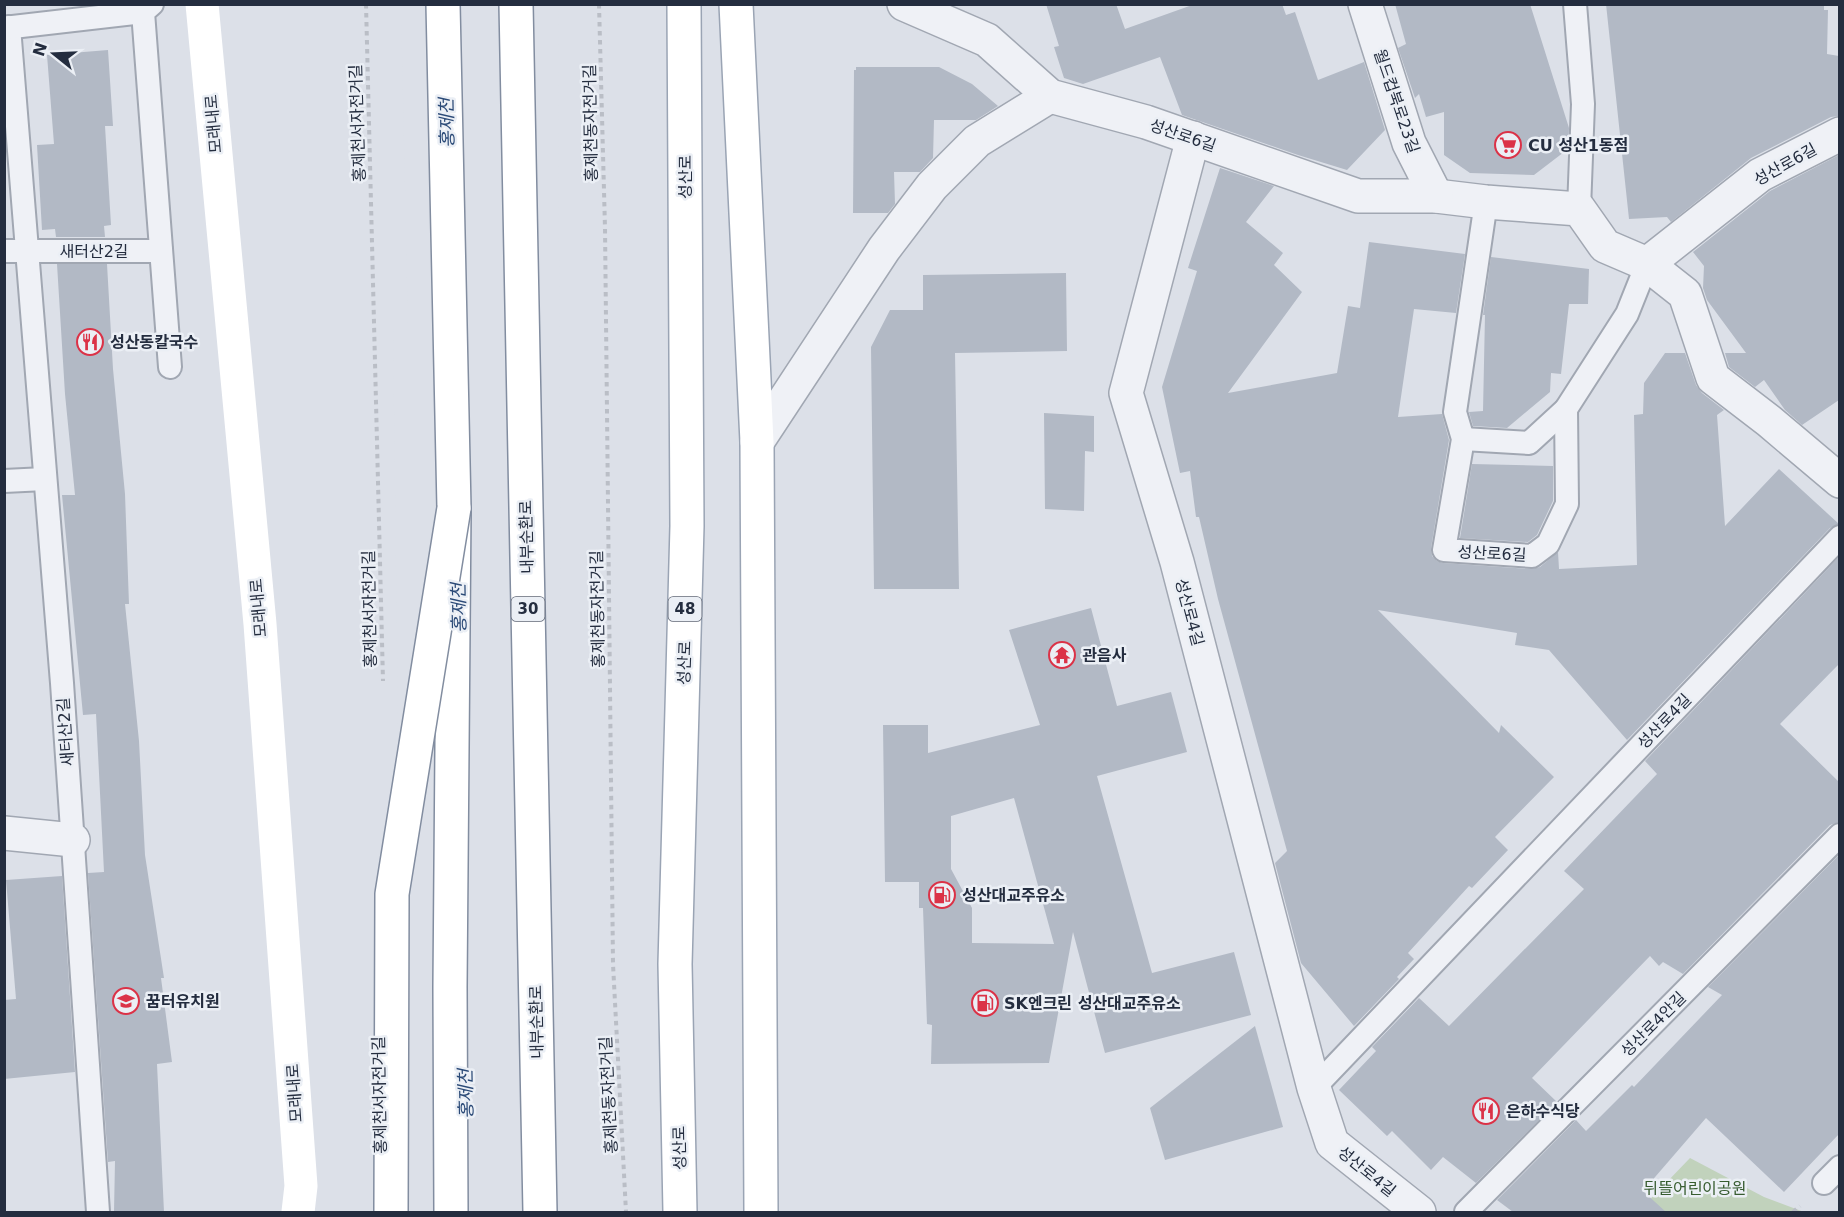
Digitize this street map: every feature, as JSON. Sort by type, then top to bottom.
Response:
[{"type":"main road","name":"모래내로","points":[[202,4],[260,624],[301,1186],[298,1212]]},
{"type":"main road","points":[[443,4],[454,508],[450,987],[451,1212]]},
{"type":"main road","name":"내부순환로","points":[[516,4],[540,1212]]},
{"type":"main road","name":"성산로","points":[[680,1212],[675,964],[687,526],[684,4]]},
{"type":"main road","points":[[736,4],[757,442],[760,1212]]},
{"type":"main road","points":[[391,1212],[392,894],[454,508]]},
{"type":"street","name":"성산로6길","points":[[904,4],[987,40],[1050,96],[1146,122],[1358,196],[1436,196],[1579,209]]},
{"type":"street","name":"월드컵북로23길","points":[[1365,4],[1409,143],[1436,196]]},
{"type":"street","points":[[757,442],[884,249],[932,186],[977,141],[1050,96]]},
{"type":"street","name":"성산로6길","points":[[1647,264],[1760,175],[1839,134]]},
{"type":"street","name":"성산로4길","points":[[1193,138],[1126,393],[1176,562],[1314,1088],[1332,1143],[1419,1212]]},
{"type":"street","points":[[1579,209],[1605,246],[1647,264],[1685,294],[1713,378],[1769,421],[1839,481]]},
{"type":"street","points":[[4,833],[73,840]]},
{"type":"lane","points":[[1575,4],[1583,104],[1579,209]]},
{"type":"lane","points":[[7,28],[148,8],[161,251],[170,367]]},
{"type":"lane","name":"새터산2길","points":[[7,28],[16,251],[45,479],[62,683],[98,1212]]},
{"type":"lane","name":"성산로6길","points":[[1486,202],[1455,412],[1462,439],[1444,550],[1532,556],[1548,544],[1567,504],[1566,410],[1627,314],[1647,264]]},
{"type":"lane","name":"새터산2길","points":[[16,251],[161,251]]},
{"type":"lane","points":[[1462,439],[1528,443],[1566,410]]},
{"type":"lane","points":[[4,481],[45,479]]},
{"type":"lane","name":"성산로4길","points":[[1314,1088],[1839,537]]},
{"type":"lane","name":"성산로4안길","points":[[1466,1212],[1839,835]]},
{"type":"path","name":"홍제천서자전거길","points":[[366,4],[383,686]]},
{"type":"path","name":"홍제천동자전거길","points":[[599,4],[605,228],[613,964],[626,1212]]},
{"type":"green space","name":"뒤뜰어린이공원","points":[[1690,1158],[1764,1197],[1804,1212],[1638,1212]]},
{"type":"pier","points":[[558,4],[563,1212],[404,1212],[393,327],[408,327],[401,5]]},
{"type":"building","points":[[1046,4],[1116,4],[1125,29],[1195,4],[1282,4],[1286,15],[1295,12],[1318,80],[1364,62],[1385,130],[1347,170],[1182,115],[1160,57],[1083,84],[1064,78],[1054,47],[1059,46]]},
{"type":"building","points":[[1395,4],[1530,4],[1569,128],[1568,149],[1534,175],[1470,173],[1444,155],[1444,112],[1426,117],[1419,94],[1415,98],[1398,48],[1406,44]]},
{"type":"building","points":[[1606,4],[1824,4],[1824,10],[1828,10],[1827,54],[1839,56],[1839,116],[1831,117],[1751,158],[1671,222],[1667,217],[1629,219]]},
{"type":"building","points":[[108,50],[113,126],[105,126],[111,225],[104,226],[105,237],[56,237],[55,229],[42,230],[37,145],[54,144],[47,55]]},
{"type":"building","points":[[856,67],[939,67],[972,84],[998,106],[976,120],[934,120],[933,158],[920,172],[894,172],[895,204],[888,213],[853,213],[854,70]]},
{"type":"building","points":[[1839,155],[1839,400],[1802,425],[1785,410],[1764,380],[1755,387],[1729,367],[1725,353],[1746,353],[1707,300],[1703,288],[1704,266],[1693,252],[1770,191]]},
{"type":"building","points":[[1220,168],[1274,186],[1246,222],[1283,253],[1274,265],[1302,292],[1228,393],[1337,373],[1348,306],[1360,308],[1369,242],[1465,254],[1456,313],[1414,309],[1398,417],[1442,414],[1449,440],[1431,548],[1432,556],[1437,561],[1531,569],[1540,567],[1558,552],[1559,569],[1637,565],[1634,415],[1643,414],[1644,383],[1665,353],[1685,353],[1696,385],[1702,393],[1724,410],[1717,415],[1725,526],[1779,469],[1839,524],[1830,528],[1627,740],[1549,650],[1515,645],[1517,633],[1378,610],[1499,733],[1501,725],[1554,777],[1495,837],[1508,850],[1472,888],[1469,886],[1408,953],[1414,959],[1397,977],[1399,979],[1354,1026],[1301,963],[1275,863],[1287,851],[1218,599],[1199,517],[1196,517],[1190,471],[1180,473],[1162,387],[1197,271],[1188,268]]},
{"type":"building","points":[[1491,257],[1589,269],[1588,304],[1569,304],[1561,374],[1551,373],[1550,392],[1507,428],[1473,426],[1469,412],[1483,411],[1485,315],[1483,315]]},
{"type":"building","points":[[57,264],[107,264],[113,369],[125,494],[129,604],[125,604],[139,741],[145,855],[164,978],[161,978],[172,1062],[157,1064],[164,1212],[114,1212],[115,1161],[108,1162],[88,873],[104,872],[96,714],[83,715],[62,495],[75,495],[65,394]]},
{"type":"building","points":[[1066,273],[1067,351],[955,353],[959,589],[874,589],[871,347],[890,310],[923,310],[923,275]]},
{"type":"building","points":[[1044,413],[1094,416],[1094,452],[1085,451],[1084,511],[1045,509]]},
{"type":"building","points":[[1472,464],[1553,466],[1553,501],[1537,535],[1528,542],[1460,538]]},
{"type":"building","points":[[1839,557],[1839,664],[1780,724],[1839,782],[1839,822],[1830,825],[1683,974],[1663,962],[1659,966],[1650,956],[1532,1078],[1557,1102],[1476,1183],[1443,1157],[1431,1170],[1392,1131],[1387,1136],[1339,1090],[1376,1051],[1372,1047],[1419,998],[1449,1026],[1584,889],[1564,871],[1657,774],[1645,761]]},
{"type":"building","points":[[1091,608],[1117,706],[1171,692],[1187,752],[1097,776],[1152,973],[1234,952],[1251,1015],[1105,1053],[1073,932],[1049,1063],[931,1064],[932,1025],[927,1024],[923,908],[919,908],[919,882],[885,882],[883,725],[928,725],[928,753],[1040,725],[1009,630]],"holes":[[[1014,798],[1054,944],[972,943],[972,908],[951,869],[951,816]]]},
{"type":"building","points":[[1839,855],[1839,1134],[1784,1192],[1706,1118],[1643,1191],[1666,1212],[1513,1212],[1497,1200],[1576,1120],[1586,1131],[1632,1085],[1634,1087],[1722,995],[1708,987]]},
{"type":"building","points":[[62,876],[75,1072],[4,1079],[4,1000],[16,999],[6,880]]},
{"type":"building","points":[[1255,1026],[1283,1127],[1165,1160],[1150,1108]]},
{"type":"place","name":"CU 성산1동점","points":[[1508,145]]},
{"type":"place","name":"성산동칼국수","points":[[90,342]]},
{"type":"place","name":"관음사","points":[[1062,655]]},
{"type":"place","name":"성산대교주유소","points":[[942,895]]},
{"type":"place","name":"꿈터유치원","points":[[126,1001]]},
{"type":"place","name":"SK엔크린 성산대교주유소","points":[[985,1003]]},
{"type":"place","name":"은하수식당","points":[[1486,1111]]},
{"type":"water label","name":"홍제천","points":[[447,123]]},
{"type":"water label","name":"홍제천","points":[[459,608]]},
{"type":"water label","name":"홍제천","points":[[466,1094]]}]
